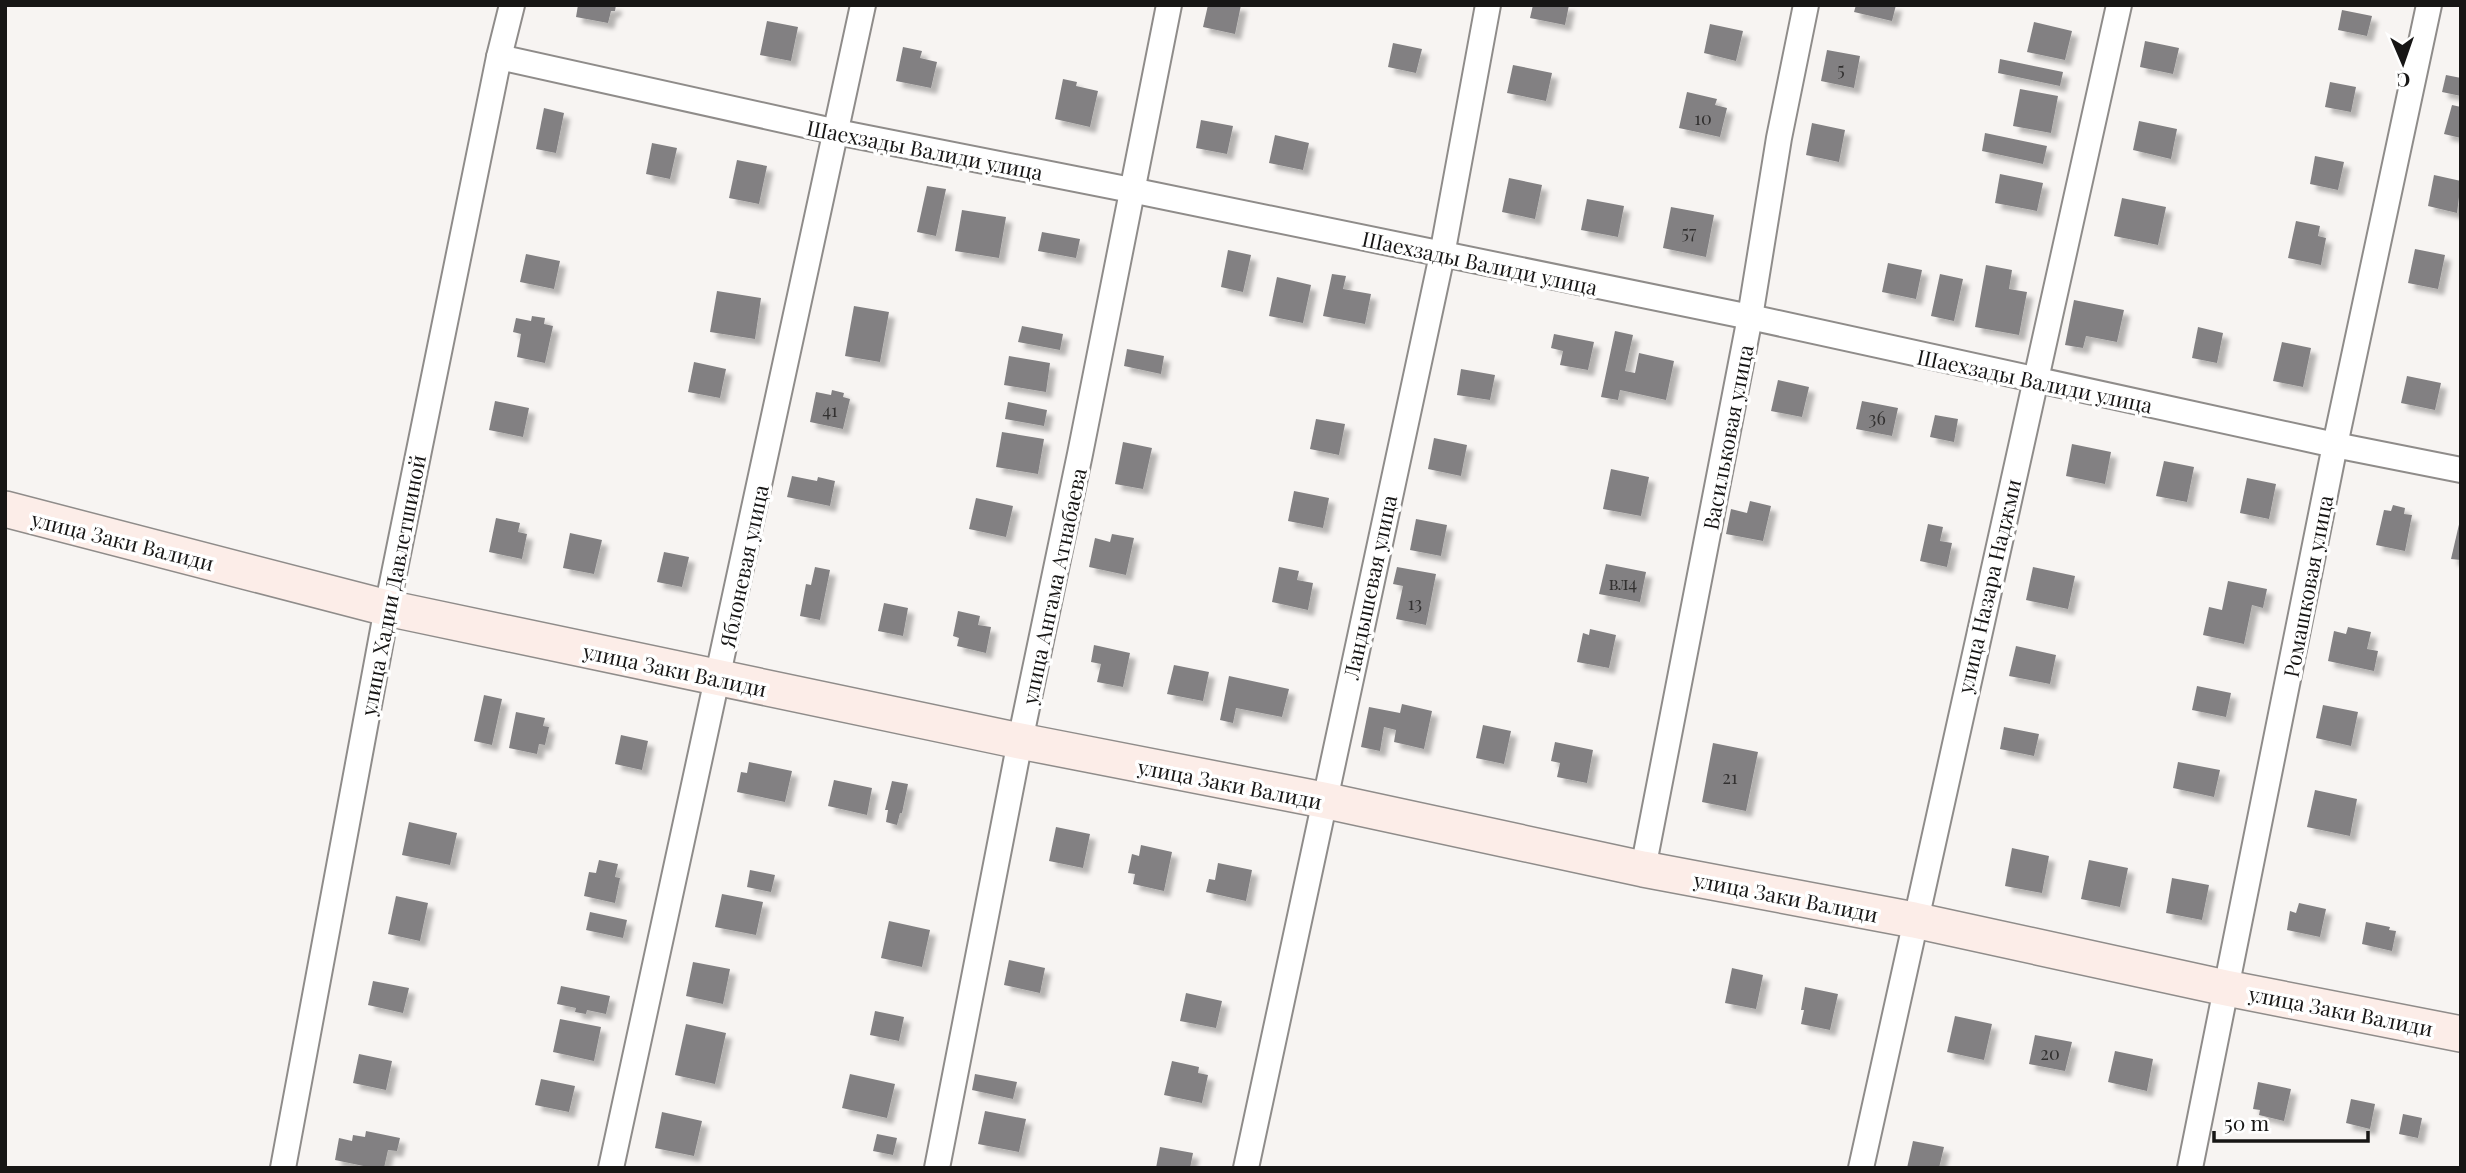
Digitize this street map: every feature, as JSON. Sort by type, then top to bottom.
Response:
[{"type":"street","name":"улица Хадии Давлетшиной","points":[[282,1168],[387,608],[499,57],[512,5]]},
{"type":"street","name":"Яблоневая улица","points":[[611,1168],[863,5]]},
{"type":"street","name":"улица Ангама Атнабаева","points":[[937,1168],[1020,741],[1169,5]]},
{"type":"street","name":"Ландышевая улица","points":[[1246,1168],[1442,255],[1488,5]]},
{"type":"street","name":"Васильковая улица","points":[[1643,869],[1751,317],[1779,138],[1806,5]]},
{"type":"street","name":"улица Назара Наджми","points":[[1861,1168],[2119,5]]},
{"type":"street","name":"Ромашковая улица","points":[[2190,1168],[2335,445],[2429,5]]},
{"type":"street","name":"Шаехзады Валиди улица","points":[[499,57],[837,132],[1751,317],[2335,445],[2461,470]]},
{"type":"street","name":"улица Заки Валиди","points":[[5,509],[387,608],[1020,741],[1323,800],[1643,869],[1914,920],[2226,988],[2461,1034]]},
{"type":"building","points":[[578,5],[616,5],[615,11],[611,11],[608,23],[576,17]]},
{"type":"building","points":[[1208,5],[1241,5],[1235,34],[1203,27]]},
{"type":"building","points":[[1533,5],[1569,5],[1565,25],[1530,18]]},
{"type":"building","points":[[1856,5],[1896,5],[1892,21],[1854,12]]},
{"type":"building","points":[[2342,10],[2372,16],[2367,36],[2338,30]]},
{"type":"building","points":[[767,21],[798,27],[791,61],[760,55]]},
{"type":"building","points":[[2034,22],[2072,31],[2065,60],[2027,52]]},
{"type":"building","points":[[1710,24],[1743,31],[1736,61],[1704,53]]},
{"type":"building","points":[[2145,41],[2179,48],[2173,74],[2140,67]]},
{"type":"building","points":[[1393,43],[1422,49],[1416,73],[1388,67]]},
{"type":"building","points":[[903,47],[922,51],[920,58],[937,62],[931,88],[896,81]]},
{"type":"building","points":[[1827,50],[1860,56],[1854,88],[1821,81]]},
{"type":"building","points":[[2000,59],[2063,72],[2060,86],[1998,73]]},
{"type":"building","points":[[1513,65],[1552,73],[1546,101],[1507,93]]},
{"type":"building","points":[[2446,75],[2461,78],[2461,96],[2442,92]]},
{"type":"building","points":[[1063,79],[1077,82],[1076,86],[1098,91],[1090,127],[1055,119]]},
{"type":"building","points":[[2330,82],[2356,87],[2351,112],[2325,107]]},
{"type":"building","points":[[2020,89],[2058,96],[2051,133],[2013,126]]},
{"type":"building","points":[[1687,92],[1717,99],[1715,105],[1727,108],[1720,137],[1679,128]]},
{"type":"building","points":[[2452,105],[2461,107],[2461,138],[2444,134]]},
{"type":"building","points":[[544,108],[564,113],[556,153],[536,149]]},
{"type":"building","points":[[1201,120],[1233,126],[1227,154],[1196,148]]},
{"type":"building","points":[[2139,121],[2177,129],[2171,159],[2133,150]]},
{"type":"building","points":[[1812,123],[1845,130],[1839,162],[1806,155]]},
{"type":"building","points":[[1985,133],[2047,146],[2043,164],[1982,151]]},
{"type":"building","points":[[1275,135],[1309,143],[1303,170],[1269,163]]},
{"type":"building","points":[[652,143],[677,148],[670,179],[646,174]]},
{"type":"building","points":[[2315,156],[2344,162],[2338,190],[2310,184]]},
{"type":"building","points":[[737,160],[767,166],[759,204],[729,198]]},
{"type":"building","points":[[2000,174],[2043,183],[2037,211],[1995,203]]},
{"type":"building","points":[[2434,175],[2461,181],[2457,213],[2428,206]]},
{"type":"building","points":[[1509,178],[1542,185],[1535,219],[1502,212]]},
{"type":"building","points":[[927,186],[946,189],[936,236],[917,232]]},
{"type":"building","points":[[2122,198],[2166,207],[2158,245],[2114,236]]},
{"type":"building","points":[[1587,199],[1624,206],[1618,237],[1581,230]]},
{"type":"building","points":[[1671,207],[1714,215],[1706,257],[1663,248]]},
{"type":"building","points":[[962,210],[1006,217],[999,258],[955,251]]},
{"type":"building","points":[[2296,221],[2320,226],[2318,236],[2326,238],[2321,265],[2288,258]]},
{"type":"building","points":[[1042,232],[1080,239],[1076,258],[1038,251]]},
{"type":"building","points":[[2415,249],[2445,255],[2438,289],[2408,283]]},
{"type":"building","points":[[1228,250],[1251,255],[1243,292],[1221,287]]},
{"type":"building","points":[[526,254],[560,261],[554,289],[520,282]]},
{"type":"building","points":[[1888,263],[1922,270],[1916,299],[1882,292]]},
{"type":"building","points":[[1986,265],[2012,270],[2009,289],[2027,292],[2019,335],[1975,327]]},
{"type":"building","points":[[1332,274],[1346,276],[1343,289],[1371,294],[1365,324],[1323,316]]},
{"type":"building","points":[[1940,274],[1963,279],[1954,321],[1931,316]]},
{"type":"building","points":[[1277,277],[1311,285],[1303,323],[1269,316]]},
{"type":"building","points":[[717,291],[761,298],[755,339],[710,332]]},
{"type":"building","points":[[2074,300],[2124,310],[2117,342],[2086,336],[2083,348],[2065,345]]},
{"type":"building","points":[[854,306],[889,312],[880,362],[845,356]]},
{"type":"building","points":[[532,316],[545,318],[544,324],[553,326],[545,363],[517,357],[521,334],[513,332],[516,318],[531,321]]},
{"type":"building","points":[[1022,326],[1063,334],[1060,350],[1018,342]]},
{"type":"building","points":[[2198,327],[2223,333],[2217,363],[2192,358]]},
{"type":"building","points":[[1615,331],[1633,335],[1625,371],[1635,373],[1639,353],[1674,361],[1666,400],[1620,390],[1618,400],[1601,397]]},
{"type":"building","points":[[1554,334],[1594,342],[1588,370],[1560,365],[1563,351],[1551,348]]},
{"type":"building","points":[[2282,342],[2311,348],[2303,387],[2273,381]]},
{"type":"building","points":[[1127,349],[1164,356],[1161,374],[1124,366]]},
{"type":"building","points":[[1009,356],[1050,363],[1046,392],[1004,385]]},
{"type":"building","points":[[694,362],[726,369],[720,398],[688,392]]},
{"type":"building","points":[[1461,369],[1495,375],[1490,400],[1457,395]]},
{"type":"building","points":[[2407,376],[2441,383],[2435,410],[2401,403]]},
{"type":"building","points":[[1778,380],[1809,387],[1802,417],[1771,411]]},
{"type":"building","points":[[832,390],[844,393],[843,397],[850,399],[843,429],[810,422],[816,392],[831,395]]},
{"type":"building","points":[[495,401],[529,408],[523,437],[489,430]]},
{"type":"building","points":[[1862,401],[1898,408],[1892,436],[1856,429]]},
{"type":"building","points":[[1008,402],[1047,410],[1044,426],[1005,419]]},
{"type":"building","points":[[1935,415],[1958,419],[1954,442],[1930,437]]},
{"type":"building","points":[[1316,419],[1345,424],[1339,455],[1310,449]]},
{"type":"building","points":[[1002,432],[1044,439],[1038,474],[996,467]]},
{"type":"building","points":[[1434,438],[1467,445],[1461,476],[1428,469]]},
{"type":"building","points":[[1123,442],[1152,448],[1143,489],[1115,484]]},
{"type":"building","points":[[2072,444],[2111,452],[2105,484],[2066,476]]},
{"type":"building","points":[[2164,461],[2194,467],[2187,502],[2156,496]]},
{"type":"building","points":[[1611,469],[1649,477],[1641,516],[1603,509]]},
{"type":"building","points":[[792,476],[835,481],[830,506],[787,497]]},
{"type":"building","points":[[2247,478],[2276,484],[2269,519],[2240,513]]},
{"type":"building","points":[[1294,491],[1329,498],[1323,528],[1288,521]]},
{"type":"building","points":[[976,498],[1013,506],[1006,537],[969,529]]},
{"type":"building","points":[[1750,501],[1771,506],[1763,541],[1726,534],[1731,509],[1747,513]]},
{"type":"building","points":[[2393,505],[2405,508],[2404,514],[2412,515],[2405,551],[2376,545],[2384,510],[2391,511]]},
{"type":"building","points":[[496,518],[520,523],[518,532],[527,534],[522,559],[489,552]]},
{"type":"building","points":[[1416,519],[1447,525],[1441,556],[1410,550]]},
{"type":"building","points":[[2460,520],[2461,560],[2451,559]]},
{"type":"building","points":[[1928,524],[1943,527],[1940,541],[1952,543],[1947,567],[1920,561]]},
{"type":"building","points":[[570,533],[602,540],[594,574],[563,568]]},
{"type":"building","points":[[1112,534],[1134,538],[1126,575],[1089,567],[1095,538],[1110,542]]},
{"type":"building","points":[[664,552],[689,557],[682,587],[657,582]]},
{"type":"building","points":[[1606,564],[1646,572],[1640,602],[1599,594]]},
{"type":"building","points":[[815,567],[830,570],[820,620],[800,616],[806,584],[811,585]]},
{"type":"building","points":[[1279,567],[1299,571],[1297,580],[1313,583],[1308,610],[1272,602]]},
{"type":"building","points":[[1397,567],[1436,574],[1426,625],[1396,619],[1403,586],[1393,584]]},
{"type":"building","points":[[2033,567],[2075,576],[2068,609],[2026,600]]},
{"type":"building","points":[[2228,581],[2267,589],[2263,608],[2252,605],[2244,644],[2203,635],[2209,607],[2222,610]]},
{"type":"building","points":[[884,603],[908,608],[903,636],[878,631]]},
{"type":"building","points":[[958,611],[980,616],[978,625],[991,627],[986,653],[957,646],[959,638],[953,636]]},
{"type":"building","points":[[2348,627],[2371,632],[2367,649],[2378,651],[2374,671],[2328,661],[2334,631],[2346,634]]},
{"type":"building","points":[[1590,629],[1616,635],[1609,668],[1577,662],[1583,633],[1589,635]]},
{"type":"building","points":[[1094,645],[1130,653],[1123,687],[1097,682],[1101,664],[1091,662]]},
{"type":"building","points":[[2016,646],[2056,655],[2050,684],[2009,676]]},
{"type":"building","points":[[1174,665],[1209,672],[1203,701],[1167,694]]},
{"type":"building","points":[[1229,676],[1289,689],[1282,717],[1236,708],[1233,723],[1220,720]]},
{"type":"building","points":[[2197,686],[2231,693],[2226,717],[2192,710]]},
{"type":"building","points":[[484,695],[502,699],[492,745],[474,741]]},
{"type":"building","points":[[1402,704],[1432,711],[1424,749],[1394,742],[1396,730],[1384,727],[1380,751],[1361,747],[1369,707],[1400,713]]},
{"type":"building","points":[[2323,705],[2358,712],[2351,746],[2316,738]]},
{"type":"building","points":[[516,712],[545,718],[543,726],[549,727],[545,745],[539,744],[537,754],[509,748]]},
{"type":"building","points":[[1483,725],[1511,731],[1504,764],[1476,758]]},
{"type":"building","points":[[2004,727],[2039,734],[2034,756],[2000,749]]},
{"type":"building","points":[[621,735],[648,741],[642,770],[615,764]]},
{"type":"building","points":[[1555,742],[1593,750],[1587,783],[1557,777],[1560,763],[1551,761]]},
{"type":"building","points":[[1713,743],[1758,752],[1746,811],[1702,802]]},
{"type":"building","points":[[749,762],[792,771],[785,802],[737,792],[741,772],[747,773]]},
{"type":"building","points":[[2178,762],[2220,770],[2214,797],[2173,788]]},
{"type":"building","points":[[834,780],[872,788],[867,815],[828,806]]},
{"type":"building","points":[[892,781],[908,784],[897,825],[886,822],[888,810],[885,810]]},
{"type":"building","points":[[2315,790],[2357,799],[2350,836],[2307,827]]},
{"type":"building","points":[[409,822],[457,833],[450,865],[402,855]]},
{"type":"building","points":[[1056,827],[1090,834],[1083,868],[1049,861]]},
{"type":"building","points":[[1141,845],[1172,852],[1164,891],[1133,884],[1135,874],[1128,873],[1132,854],[1139,856]]},
{"type":"building","points":[[2012,848],[2049,856],[2042,893],[2005,886]]},
{"type":"building","points":[[599,860],[618,864],[615,877],[620,878],[615,903],[584,896],[589,872],[596,873]]},
{"type":"building","points":[[2089,860],[2128,868],[2120,907],[2081,899]]},
{"type":"building","points":[[1218,863],[1252,870],[1246,901],[1206,892],[1209,879],[1215,880]]},
{"type":"building","points":[[750,870],[775,875],[771,892],[747,887]]},
{"type":"building","points":[[2172,878],[2209,885],[2202,920],[2166,913]]},
{"type":"building","points":[[722,894],[763,902],[756,935],[715,927]]},
{"type":"building","points":[[396,896],[428,903],[420,941],[388,934]]},
{"type":"building","points":[[2299,903],[2326,909],[2320,937],[2287,930],[2290,911],[2296,913]]},
{"type":"building","points":[[590,912],[627,920],[623,938],[586,930]]},
{"type":"building","points":[[889,921],[930,930],[922,967],[881,958]]},
{"type":"building","points":[[2366,922],[2390,927],[2389,930],[2396,931],[2392,951],[2362,944]]},
{"type":"building","points":[[1009,960],[1045,968],[1040,993],[1004,985]]},
{"type":"building","points":[[693,962],[730,969],[723,1004],[686,996]]},
{"type":"building","points":[[1732,968],[1763,975],[1756,1009],[1725,1003]]},
{"type":"building","points":[[373,981],[409,988],[403,1013],[368,1005]]},
{"type":"building","points":[[561,986],[610,996],[606,1014],[587,1010],[586,1014],[575,1012],[576,1008],[557,1004]]},
{"type":"building","points":[[1805,987],[1838,994],[1830,1030],[1801,1024]]},
{"type":"building","points":[[1186,993],[1222,1001],[1216,1028],[1180,1021]]},
{"type":"building","points":[[875,1011],[904,1017],[899,1041],[870,1035]]},
{"type":"building","points":[[1955,1016],[1992,1024],[1984,1060],[1947,1052]]},
{"type":"building","points":[[560,1019],[601,1027],[594,1061],[553,1052]]},
{"type":"building","points":[[686,1024],[726,1033],[715,1084],[675,1075]]},
{"type":"building","points":[[2035,1035],[2072,1042],[2065,1071],[2029,1064]]},
{"type":"building","points":[[2115,1051],[2153,1059],[2147,1091],[2108,1082]]},
{"type":"building","points":[[359,1054],[392,1061],[386,1090],[353,1083]]},
{"type":"building","points":[[1172,1061],[1199,1067],[1198,1073],[1208,1075],[1202,1103],[1164,1095]]},
{"type":"building","points":[[850,1074],[895,1084],[887,1118],[842,1108]]},
{"type":"building","points":[[975,1074],[1017,1082],[1013,1099],[972,1090]]},
{"type":"building","points":[[541,1079],[575,1086],[569,1112],[535,1105]]},
{"type":"building","points":[[2258,1082],[2291,1089],[2284,1121],[2259,1115],[2260,1110],[2253,1109]]},
{"type":"building","points":[[2351,1099],[2375,1104],[2370,1129],[2346,1123]]},
{"type":"building","points":[[985,1111],[1026,1119],[1019,1152],[978,1144]]},
{"type":"building","points":[[662,1112],[702,1121],[694,1156],[655,1148]]},
{"type":"building","points":[[2403,1114],[2422,1118],[2418,1138],[2399,1134]]},
{"type":"building","points":[[366,1131],[400,1138],[397,1151],[388,1150],[384,1168],[335,1160],[339,1138],[352,1141],[353,1135],[365,1137]]},
{"type":"building","points":[[877,1134],[897,1138],[893,1155],[873,1151]]},
{"type":"building","points":[[1913,1141],[1944,1147],[1939,1168],[1907,1168]]},
{"type":"building","points":[[1160,1147],[1193,1153],[1190,1168],[1156,1168]]}]
